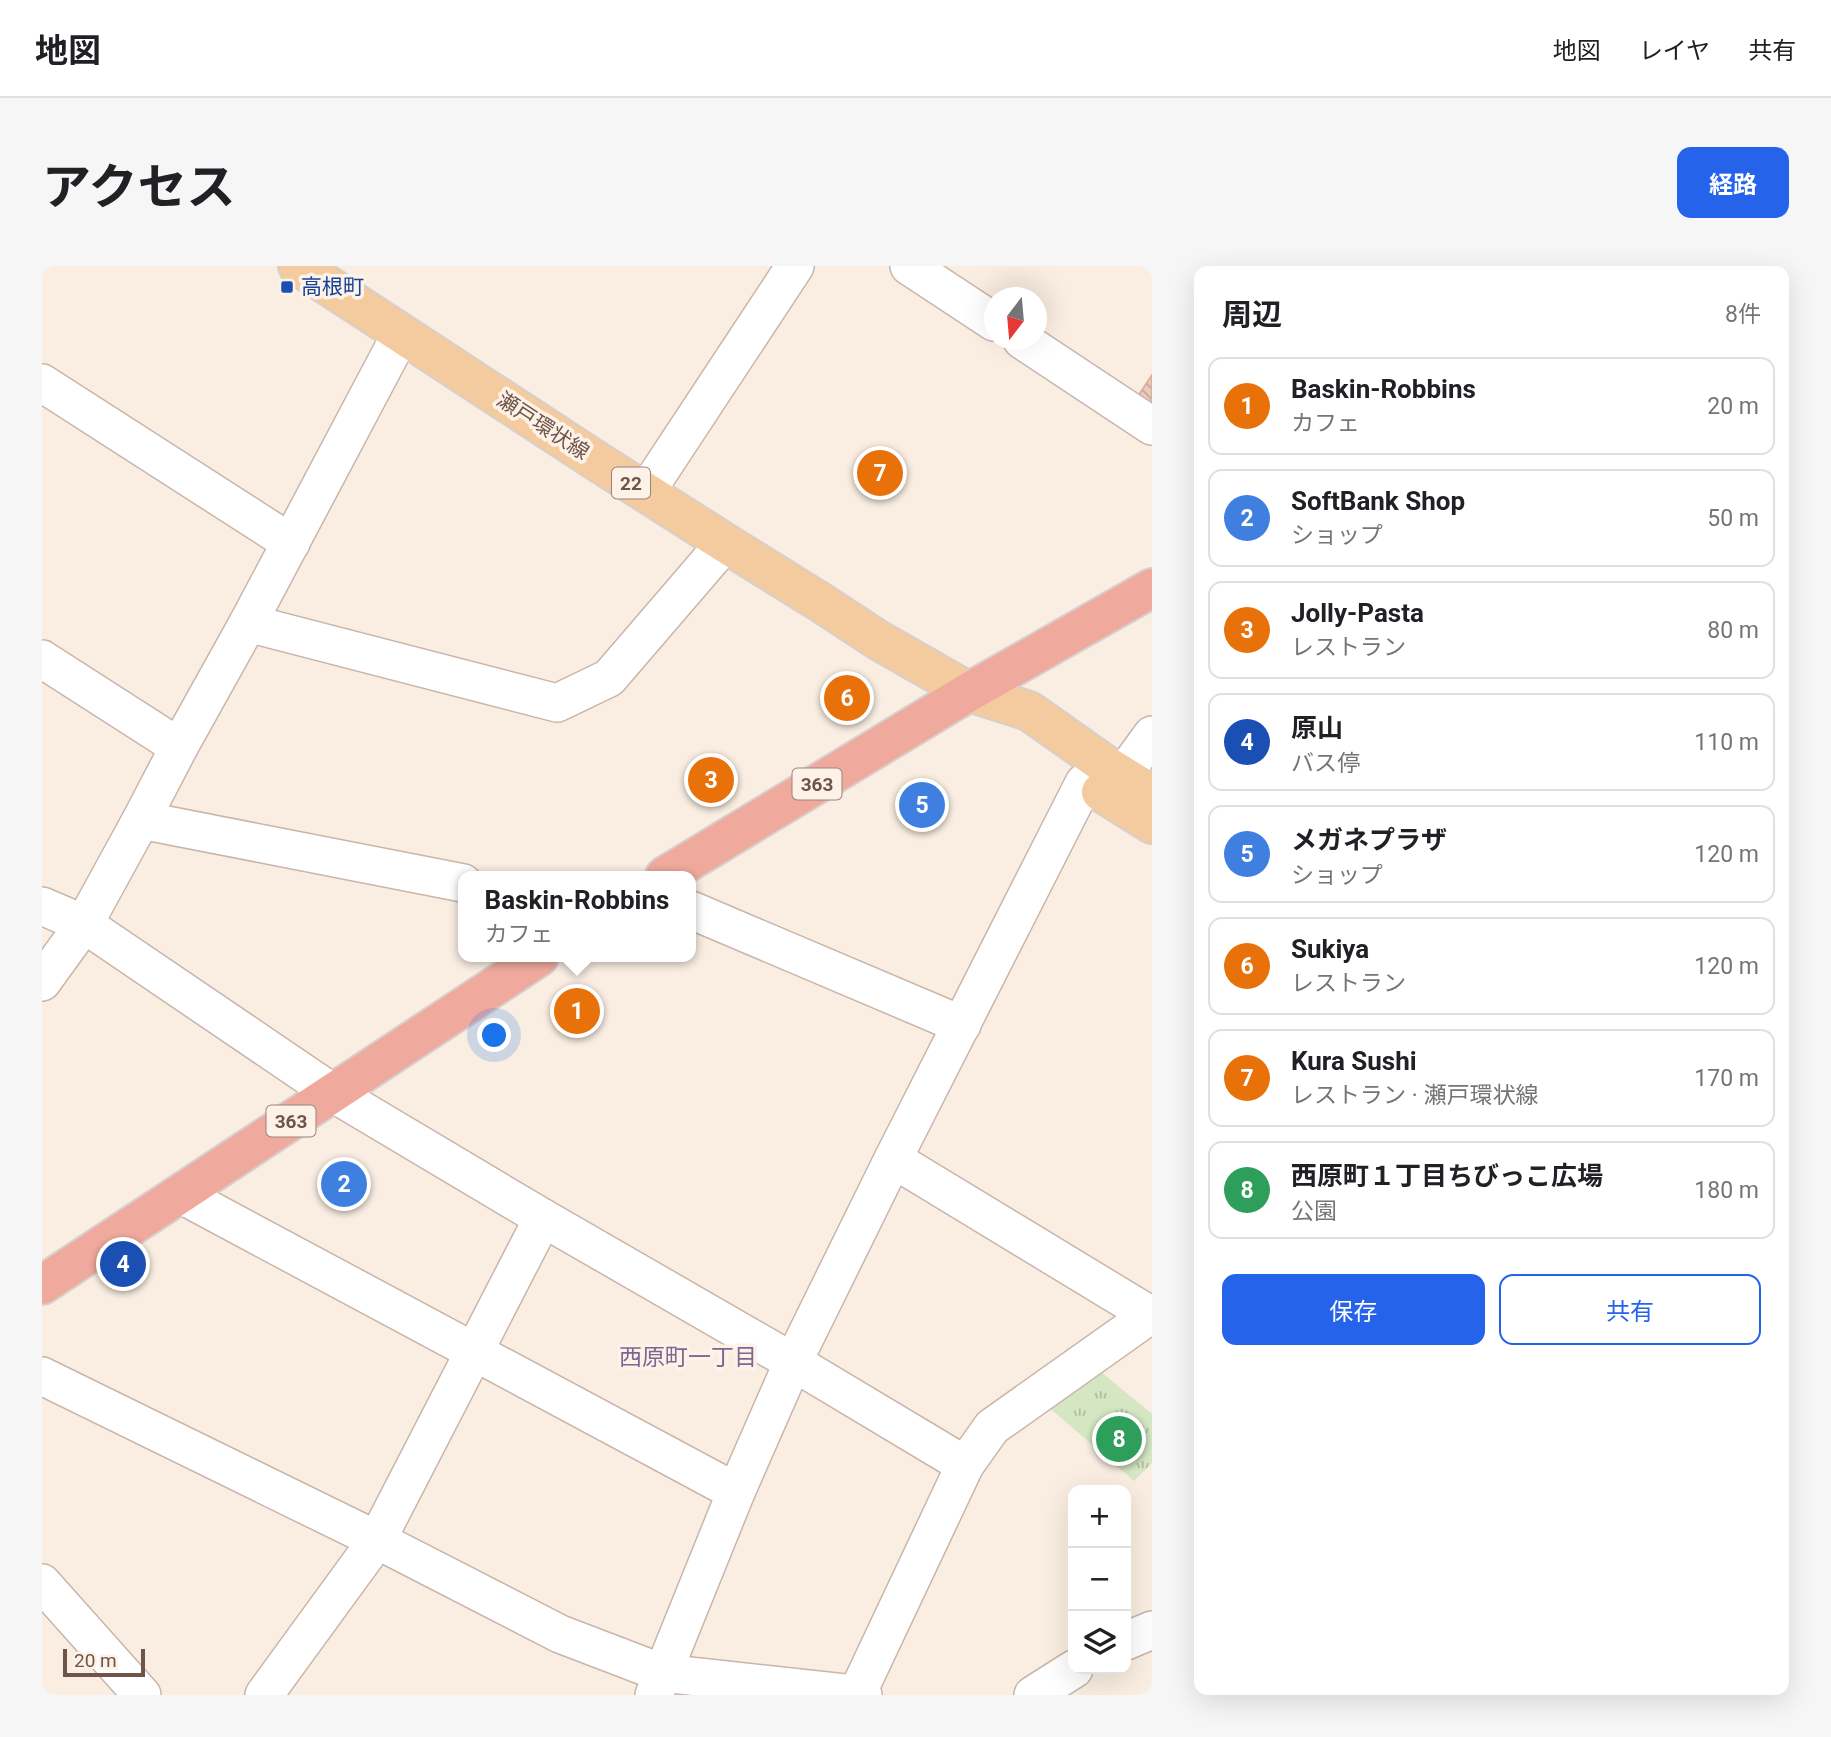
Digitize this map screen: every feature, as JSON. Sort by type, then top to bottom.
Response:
[{"type":"highway","name":"363","points":[[673,871],[969,692],[1152,588]]},
{"type":"highway","name":"363","points":[[42,1285],[531,962]]},
{"type":"main road","name":"瀬戸環状線","points":[[298,266],[725,543],[878,640],[969,692]]},
{"type":"main road","points":[[969,692],[986,714],[1084,783],[1152,824]]},
{"type":"main road","points":[[969,692],[1029,711],[1137,785]]},
{"type":"street","points":[[646,492],[794,266]]},
{"type":"street","points":[[909,266],[984,315]]},
{"type":"street","points":[[42,982],[84,925],[401,334]]},
{"type":"street","points":[[1036,350],[1152,426]]},
{"type":"street","points":[[42,383],[291,543]]},
{"type":"street","points":[[248,623],[557,703],[609,678],[725,543]]},
{"type":"street","points":[[42,659],[179,747]]},
{"type":"street","points":[[1137,785],[1152,735]]},
{"type":"street","points":[[658,1684],[736,1492],[793,1362],[1084,783]]},
{"type":"street","points":[[141,820],[458,882]]},
{"type":"street","points":[[42,906],[84,925],[333,1093],[965,1465]]},
{"type":"street","points":[[696,913],[962,1025]]},
{"type":"street","points":[[42,1376],[377,1540],[658,1684],[860,1694],[965,1465],[992,1427],[1151,1315],[893,1159]]},
{"type":"street","points":[[180,1194],[736,1492]]},
{"type":"street","points":[[264,1695],[377,1540],[543,1218]]},
{"type":"street","points":[[42,1583],[142,1695]]},
{"type":"street","points":[[1131,1639],[1152,1630]]},
{"type":"street","points":[[1033,1695],[1068,1673]]},
{"type":"green space","points":[[1095,1367],[1152,1414],[1152,1463],[1134,1481],[1045,1404]]},
{"type":"building","points":[[1152,375],[1152,411],[1135,401]]},
{"type":"place","name":"高根町","points":[[287,287]]},
{"type":"place","name":"Kura Sushi","points":[[880,473]]},
{"type":"place","name":"Sukiya","points":[[847,698]]},
{"type":"place","name":"Jolly-Pasta","points":[[711,780]]},
{"type":"place","name":"メガネプラザ","points":[[922,805]]},
{"type":"place","name":"Baskin-Robbins","points":[[577,1011]]},
{"type":"place","name":"SoftBank Shop","points":[[344,1184]]},
{"type":"place","name":"原山","points":[[123,1264]]},
{"type":"place","name":"西原町１丁目ちびっこ広場","points":[[1119,1439]]},
{"type":"district","name":"西原町一丁目","points":[[688,1357]]}]
